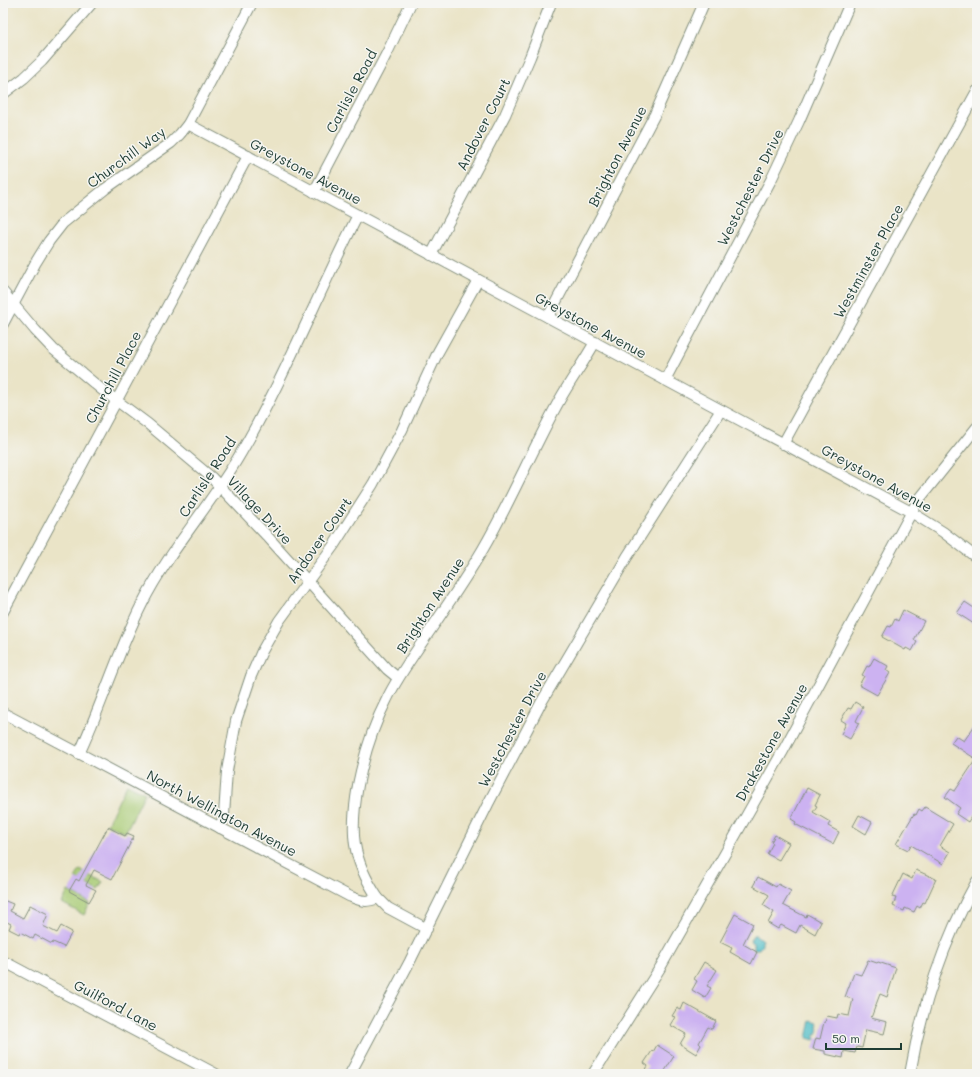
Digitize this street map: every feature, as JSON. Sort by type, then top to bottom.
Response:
[{"type":"street","points":[[3,94],[24,78],[42,61],[92,3]]},
{"type":"street","name":"Churchill Way","points":[[3,324],[36,262],[49,241],[63,224],[75,212],[105,189],[171,143],[188,124],[252,3]]},
{"type":"street","name":"Carlisle Road","points":[[314,192],[388,51],[411,3]]},
{"type":"street","name":"Andover Court","points":[[431,255],[505,115],[551,3]]},
{"type":"street","name":"Brighton Avenue","points":[[548,317],[655,114],[704,3]]},
{"type":"street","name":"Westchester Drive","points":[[665,380],[772,178],[803,114],[850,3]]},
{"type":"street","name":"Westminster Place","points":[[784,444],[977,91]]},
{"type":"street","name":"Greystone Avenue","points":[[188,124],[911,512],[943,532],[977,558]]},
{"type":"street","name":"Churchill Place","points":[[3,612],[248,156]]},
{"type":"street","name":"Carlisle Road","points":[[79,754],[142,603],[167,562],[220,487],[259,421],[280,381],[358,215]]},
{"type":"street","name":"Andover Court","points":[[220,828],[224,814],[226,772],[231,745],[236,721],[251,676],[279,621],[353,517],[387,460],[438,352],[478,280]]},
{"type":"street","name":"Village Drive","points":[[3,292],[53,350],[148,424],[187,456],[220,487],[387,669],[398,678]]},
{"type":"street","name":"Brighton Avenue","points":[[378,898],[359,864],[354,840],[354,815],[360,774],[372,734],[398,678],[484,548],[559,401],[595,342]]},
{"type":"street","name":"Westchester Drive","points":[[350,1074],[426,929],[513,755],[563,664],[627,557],[721,410]]},
{"type":"street","name":"Drakestone Avenue","points":[[593,1074],[660,968],[735,836],[791,737],[911,512],[924,493],[977,427]]},
{"type":"street","name":"North Wellington Avenue","points":[[3,713],[349,896],[368,902],[378,898]]},
{"type":"street","points":[[910,1074],[921,1022],[944,952],[966,899],[977,881]]},
{"type":"street","points":[[378,898],[388,908],[426,929]]},
{"type":"street","name":"Guilford Lane","points":[[3,961],[216,1074]]},
{"type":"green space","points":[[127,784],[145,793],[125,833],[107,824]]},
{"type":"green space","points":[[80,870],[103,882],[98,890],[75,878]]},
{"type":"green space","points":[[68,891],[90,903],[84,915],[62,903]]},
{"type":"water","points":[[753,935],[756,935],[762,940],[762,945],[759,949],[754,949],[754,944],[750,941]]},
{"type":"water","points":[[811,1020],[818,1022],[817,1028],[819,1028],[814,1040],[807,1038]]},
{"type":"building","points":[[965,602],[977,610],[977,626],[957,613]]},
{"type":"building","points":[[903,610],[924,621],[914,640],[917,642],[912,651],[906,648],[905,650],[882,637],[888,626],[891,627],[895,619],[898,621]]},
{"type":"building","points":[[874,658],[888,666],[886,670],[890,673],[877,695],[859,685],[867,666],[869,667]]},
{"type":"building","points":[[855,702],[863,707],[856,721],[859,723],[850,739],[841,734],[846,723],[841,720],[848,708],[851,709]]},
{"type":"building","points":[[977,722],[977,811],[974,816],[972,815],[968,822],[956,814],[960,808],[945,797],[951,789],[955,791],[976,759],[951,743],[956,736],[964,741]]},
{"type":"building","points":[[807,788],[820,795],[815,805],[817,806],[813,812],[830,822],[828,826],[839,832],[833,844],[795,824],[796,822],[791,819]]},
{"type":"building","points":[[925,807],[953,824],[940,846],[950,852],[943,864],[911,845],[908,850],[896,844],[914,814],[916,815],[919,809],[922,811]]},
{"type":"building","points":[[859,815],[872,822],[866,834],[853,826]]},
{"type":"building","points":[[108,827],[125,836],[127,833],[134,836],[112,879],[94,870],[86,885],[96,890],[89,902],[69,891],[76,879],[79,881]]},
{"type":"building","points":[[775,835],[789,843],[779,860],[767,854],[773,843],[771,842]]},
{"type":"building","points":[[916,870],[936,879],[925,903],[923,902],[920,908],[917,906],[914,912],[905,908],[904,911],[893,906],[896,898],[892,897],[903,874],[912,879]]},
{"type":"building","points":[[758,877],[776,887],[778,884],[791,891],[783,905],[806,917],[807,914],[821,922],[815,934],[800,925],[796,933],[781,925],[778,929],[768,923],[774,912],[763,905],[769,895],[753,886]]},
{"type":"building","points":[[3,900],[13,904],[10,911],[23,918],[30,905],[48,914],[43,926],[57,933],[61,926],[72,932],[64,947],[53,942],[52,944],[35,935],[33,939],[20,932],[19,934],[9,929],[11,924],[5,921],[3,927]]},
{"type":"building","points":[[735,914],[753,924],[743,944],[757,952],[751,964],[730,952],[732,948],[720,942]]},
{"type":"building","points":[[868,960],[896,968],[887,997],[880,994],[871,1018],[887,1022],[884,1034],[866,1030],[862,1048],[857,1047],[855,1053],[844,1051],[843,1058],[825,1054],[825,1051],[813,1049],[816,1038],[820,1039],[827,1016],[837,1018],[838,1014],[849,1016],[853,999],[845,997],[854,973],[861,975]]},
{"type":"building","points":[[704,962],[717,970],[707,986],[711,988],[705,998],[692,990],[697,981],[694,979]]},
{"type":"building","points":[[684,1003],[716,1021],[712,1029],[708,1027],[699,1043],[701,1045],[696,1054],[680,1044],[686,1034],[670,1025],[675,1017],[672,1016],[677,1008],[681,1010]]},
{"type":"building","points":[[657,1045],[674,1056],[663,1074],[643,1074],[648,1066],[644,1063]]}]
